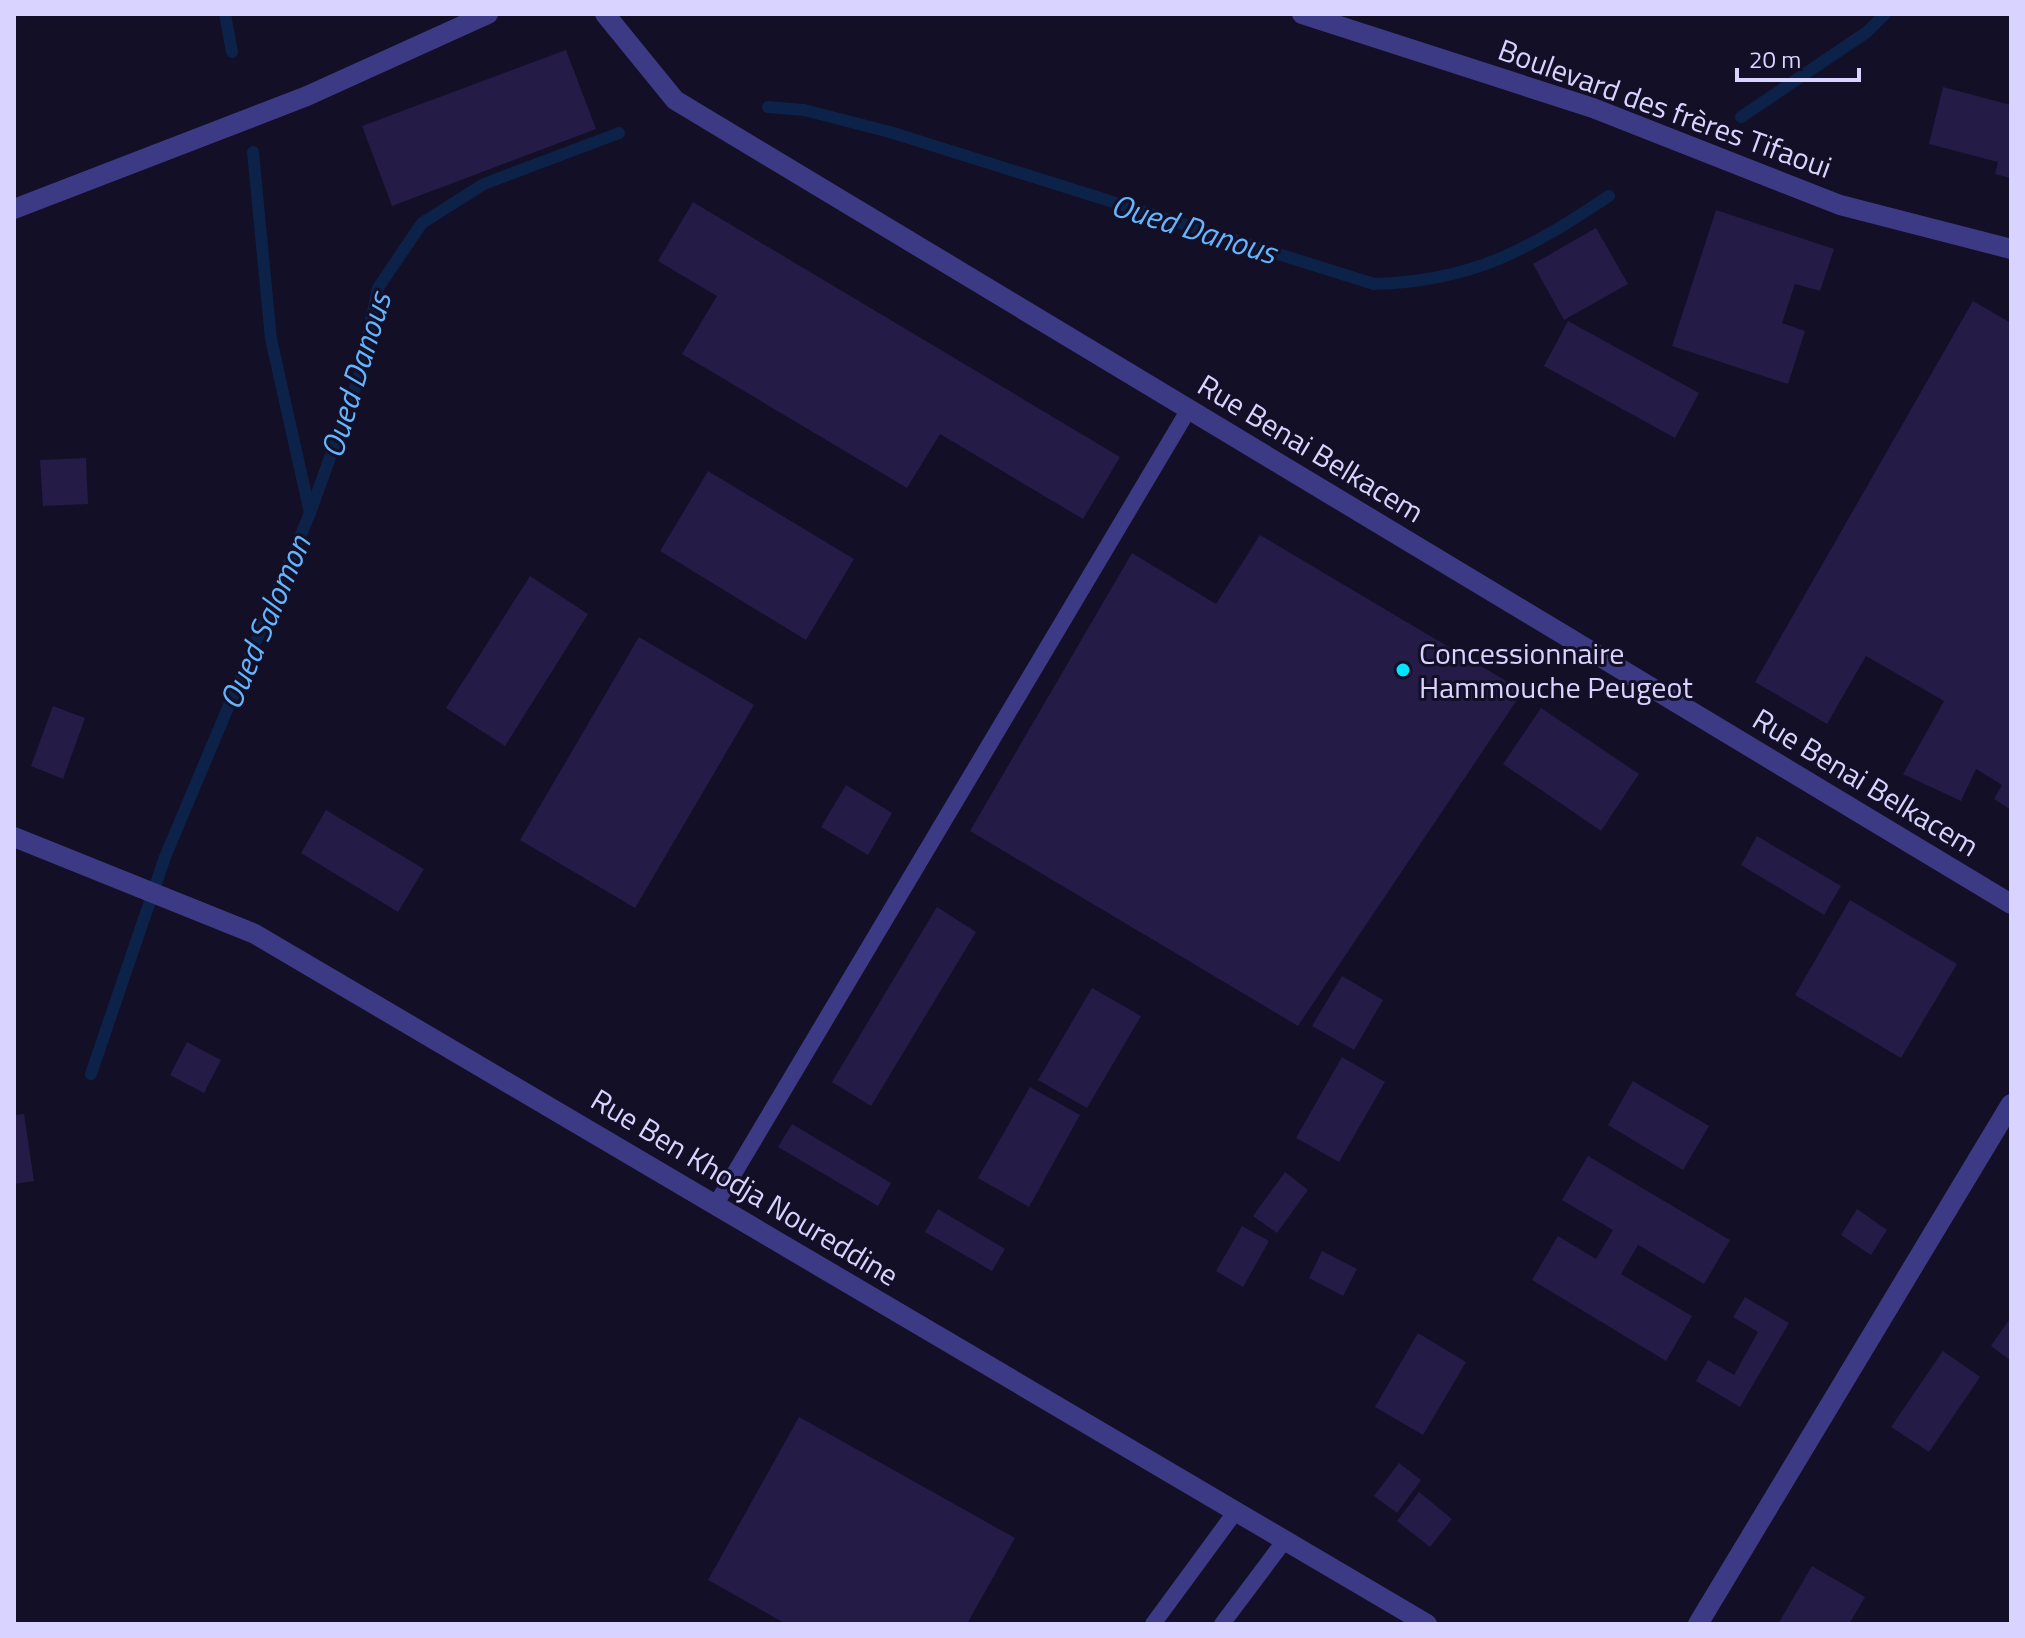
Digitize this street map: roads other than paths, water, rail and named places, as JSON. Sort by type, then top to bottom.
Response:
[{"type":"street","points":[[14,209],[307,96],[488,14]]},
{"type":"street","name":"Rue Benai Belkacem","points":[[605,14],[675,100],[2011,904]]},
{"type":"street","name":"Boulevard des frères Tifaoui","points":[[1302,14],[1593,108],[1840,205],[2011,249]]},
{"type":"street","name":"Rue Ben Khodja Noureddine","points":[[14,837],[255,934],[1427,1624]]},
{"type":"street","points":[[1698,1624],[2011,1104]]},
{"type":"lane","points":[[716,1204],[1189,409]]},
{"type":"lane","points":[[1153,1624],[1236,1511]]},
{"type":"lane","points":[[1222,1624],[1285,1540]]},
{"type":"waterway","name":"Oued Salomon","points":[[225,14],[232,52]]},
{"type":"waterway","name":"Oued Danous","points":[[1741,117],[1867,32],[1885,14]]},
{"type":"waterway","name":"Oued Danous","points":[[768,107],[804,110],[890,132],[1374,284],[1441,277],[1498,259],[1552,232],[1609,196]]},
{"type":"waterway","name":"Oued Danous","points":[[310,513],[359,377],[378,288],[422,223],[484,184],[619,133]]},
{"type":"waterway","name":"Oued Salomon","points":[[91,1074],[165,857],[310,513],[271,339],[253,152]]},
{"type":"place","name":"Concessionnaire Hammouche Peugeot","points":[[1403,670]]}]
